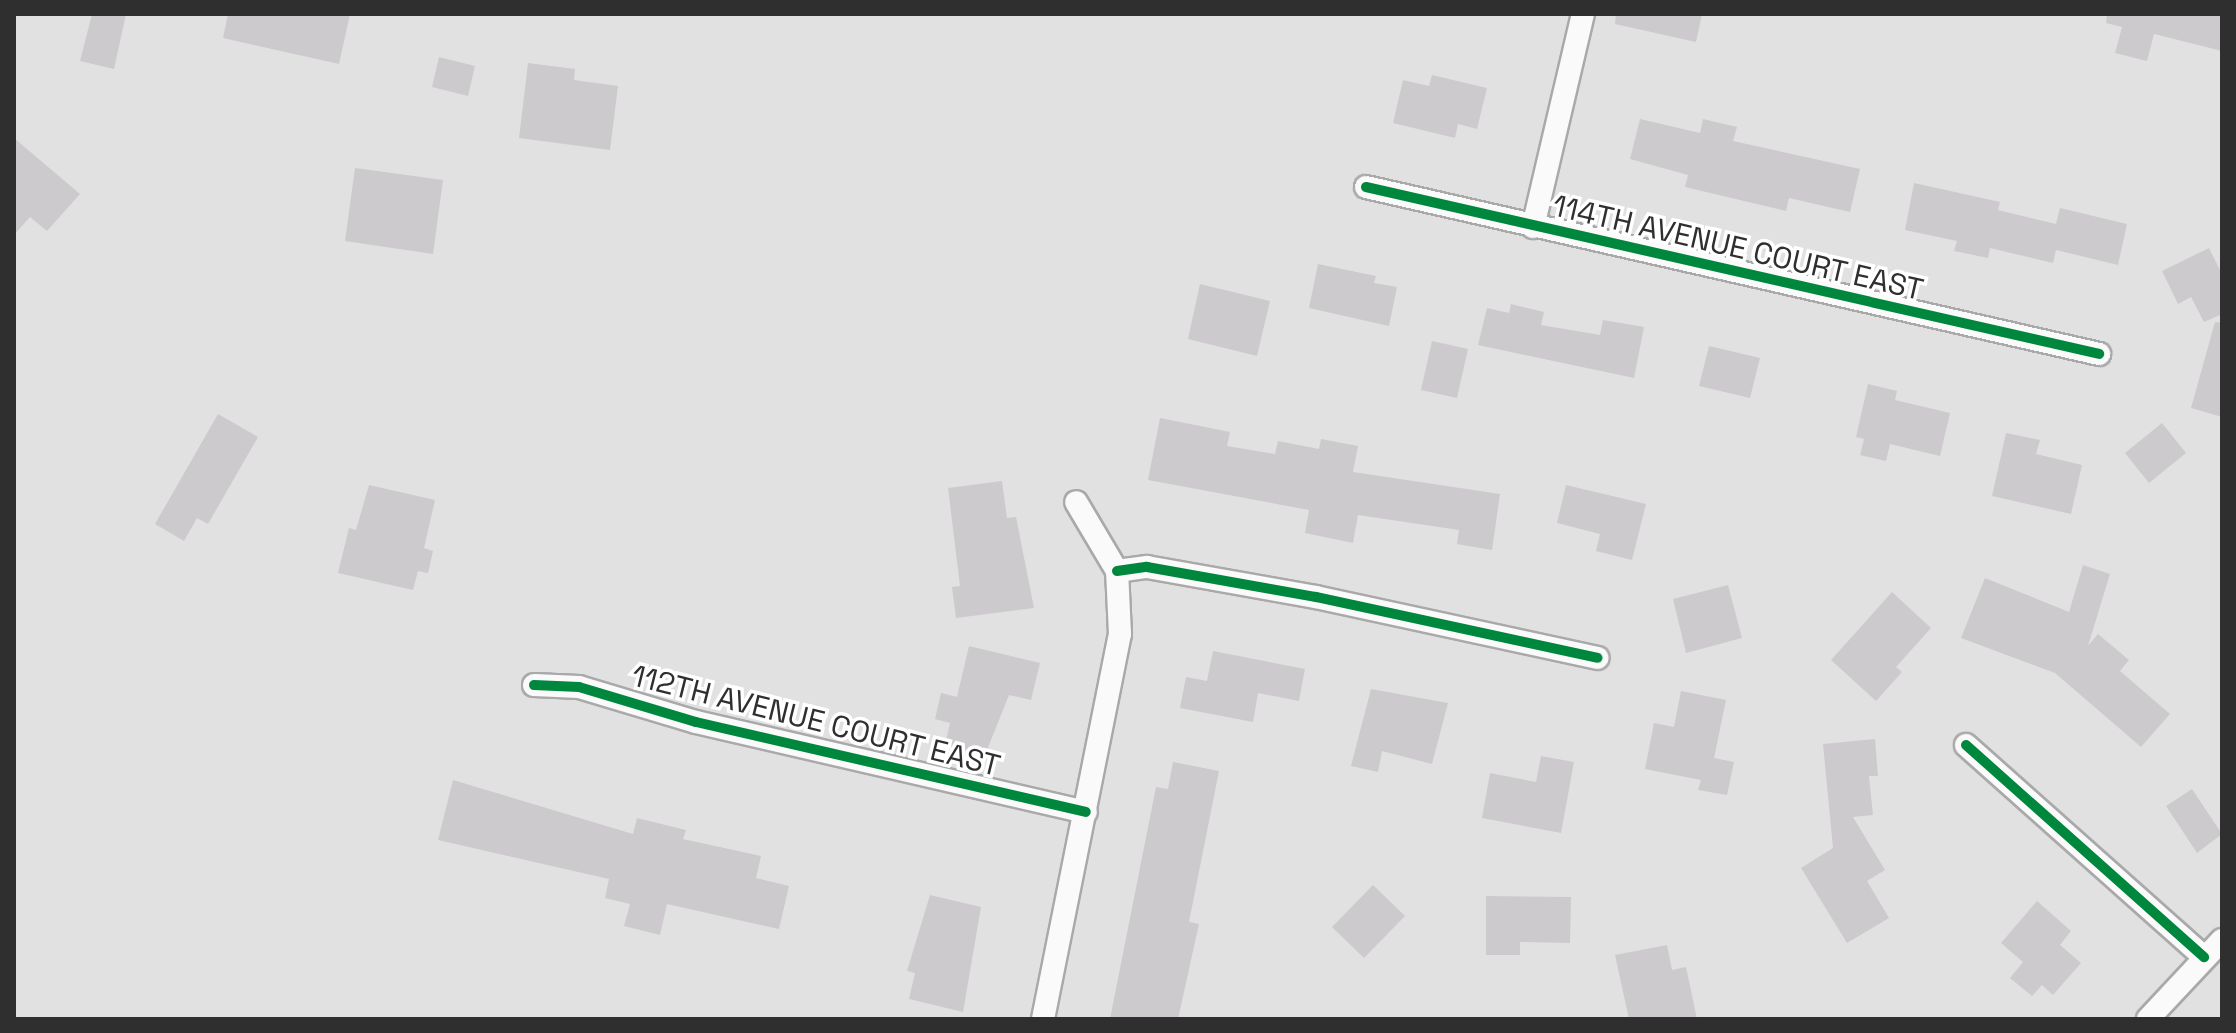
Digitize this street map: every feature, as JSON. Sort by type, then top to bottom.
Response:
[{"type":"street","points":[[1533,227],[1583,14]]},
{"type":"street","name":"114TH AVENUE COURT EAST","points":[[1366,187],[2099,354]]},
{"type":"street","points":[[1043,1019],[1120,634],[1117,571],[1076,502]]},
{"type":"street","points":[[1117,571],[1147,567],[1301,594],[1597,658]]},
{"type":"street","name":"112TH AVENUE COURT EAST","points":[[534,685],[579,687],[696,722],[1086,812]]},
{"type":"street","points":[[1966,745],[2204,957]]},
{"type":"street","points":[[2148,1019],[2222,940]]},
{"type":"building","points":[[92,14],[126,14],[114,69],[80,61]]},
{"type":"building","points":[[228,14],[350,14],[339,64],[223,38]]},
{"type":"building","points":[[1616,14],[1702,14],[1696,42],[1615,24]]},
{"type":"building","points":[[2107,14],[2222,14],[2222,51],[2154,34],[2147,61],[2115,53],[2122,27],[2106,23]]},
{"type":"building","points":[[439,57],[475,66],[468,96],[432,87]]},
{"type":"building","points":[[528,63],[575,69],[574,80],[618,86],[610,150],[519,138]]},
{"type":"building","points":[[1432,75],[1487,88],[1477,129],[1458,124],[1455,138],[1393,123],[1403,80],[1429,86]]},
{"type":"building","points":[[1640,119],[1700,133],[1703,119],[1737,127],[1733,141],[1860,169],[1850,212],[1789,198],[1786,211],[1685,187],[1688,175],[1630,159]]},
{"type":"building","points":[[14,138],[80,194],[47,231],[30,217],[14,235]]},
{"type":"building","points":[[355,168],[443,180],[433,254],[345,241]]},
{"type":"building","points":[[1914,183],[2000,202],[1998,210],[2056,224],[2060,208],[2127,224],[2118,265],[2056,250],[2053,263],[1990,248],[1988,258],[1954,251],[1957,241],[1905,230]]},
{"type":"building","points":[[2209,248],[2222,274],[2222,314],[2204,322],[2191,297],[2178,304],[2162,271]]},
{"type":"building","points":[[1318,264],[1376,276],[1374,283],[1397,287],[1389,326],[1309,308]]},
{"type":"building","points":[[1200,284],[1270,301],[1257,356],[1188,339]]},
{"type":"building","points":[[1511,304],[1544,312],[1541,325],[1600,335],[1603,320],[1644,327],[1634,378],[1478,345],[1487,308],[1509,313]]},
{"type":"building","points":[[2215,322],[2222,323],[2222,417],[2191,408]]},
{"type":"building","points":[[1432,341],[1468,349],[1457,398],[1421,390]]},
{"type":"building","points":[[1709,346],[1760,358],[1750,398],[1699,386]]},
{"type":"building","points":[[1868,384],[1897,391],[1895,400],[1950,413],[1940,456],[1890,444],[1886,461],[1860,455],[1864,439],[1856,437]]},
{"type":"building","points":[[218,414],[258,437],[208,524],[197,518],[184,541],[155,524]]},
{"type":"building","points":[[1160,418],[1230,432],[1227,446],[1275,454],[1278,441],[1319,449],[1321,439],[1358,446],[1353,472],[1500,494],[1492,550],[1457,544],[1459,530],[1358,515],[1353,543],[1305,533],[1309,510],[1148,480]]},
{"type":"building","points":[[2162,423],[2186,453],[2149,483],[2125,453]]},
{"type":"building","points":[[2006,433],[2040,440],[2036,454],[2082,465],[2071,514],[1992,496]]},
{"type":"building","points":[[1002,481],[1007,518],[1016,517],[1034,608],[956,618],[952,587],[960,586],[948,488]]},
{"type":"building","points":[[369,485],[435,500],[424,548],[433,551],[428,573],[418,571],[413,590],[338,573],[349,528],[356,530]]},
{"type":"building","points":[[1566,485],[1646,504],[1632,560],[1596,551],[1600,534],[1557,523]]},
{"type":"building","points":[[2083,565],[2110,574],[2088,646],[2098,634],[2129,660],[2120,671],[2170,714],[2141,747],[2055,673],[1961,638],[1985,578],[2069,612]]},
{"type":"building","points":[[1728,585],[1742,638],[1686,653],[1673,599]]},
{"type":"building","points":[[1892,592],[1931,628],[1896,667],[1902,672],[1876,701],[1831,660]]},
{"type":"building","points":[[969,646],[1040,663],[1031,700],[1009,695],[985,755],[945,746],[950,723],[935,719],[941,693],[957,697]]},
{"type":"building","points":[[1213,651],[1305,669],[1299,701],[1258,693],[1253,722],[1180,708],[1186,677],[1207,681]]},
{"type":"building","points":[[1371,689],[1448,703],[1432,764],[1382,751],[1378,772],[1351,766]]},
{"type":"building","points":[[1681,691],[1726,700],[1714,758],[1734,762],[1727,795],[1698,790],[1701,780],[1645,769],[1654,723],[1674,727]]},
{"type":"building","points":[[1875,739],[1878,776],[1869,776],[1873,815],[1853,817],[1885,870],[1867,881],[1889,918],[1847,943],[1801,868],[1833,848],[1823,744]]},
{"type":"building","points":[[1541,756],[1574,762],[1561,833],[1482,818],[1490,773],[1536,782]]},
{"type":"building","points":[[1173,762],[1219,771],[1189,922],[1199,924],[1178,1019],[1110,1019],[1156,787],[1168,789]]},
{"type":"building","points":[[453,780],[633,834],[637,818],[686,830],[683,839],[761,856],[756,878],[789,886],[779,929],[667,904],[660,935],[624,926],[630,904],[605,898],[609,879],[438,840]]},
{"type":"building","points":[[2192,789],[2222,834],[2197,853],[2166,806]]},
{"type":"building","points":[[1373,885],[1405,916],[1364,958],[1332,927]]},
{"type":"building","points":[[930,895],[981,907],[963,1012],[909,999],[915,973],[907,971]]},
{"type":"building","points":[[1486,896],[1571,897],[1570,943],[1520,942],[1520,955],[1486,955]]},
{"type":"building","points":[[2037,901],[2071,931],[2060,945],[2081,963],[2053,995],[2042,985],[2032,996],[2010,978],[2023,962],[2001,943]]},
{"type":"building","points":[[1667,945],[1672,970],[1686,967],[1697,1019],[1629,1019],[1615,955]]},
{"type":"cycle path","points":[[1366,187],[2099,354]]},
{"type":"cycle path","points":[[1117,571],[1147,567],[1316,597],[1597,658]]},
{"type":"cycle path","points":[[534,685],[579,687],[696,722],[1086,812]]},
{"type":"cycle path","points":[[1966,745],[2204,957]]}]
